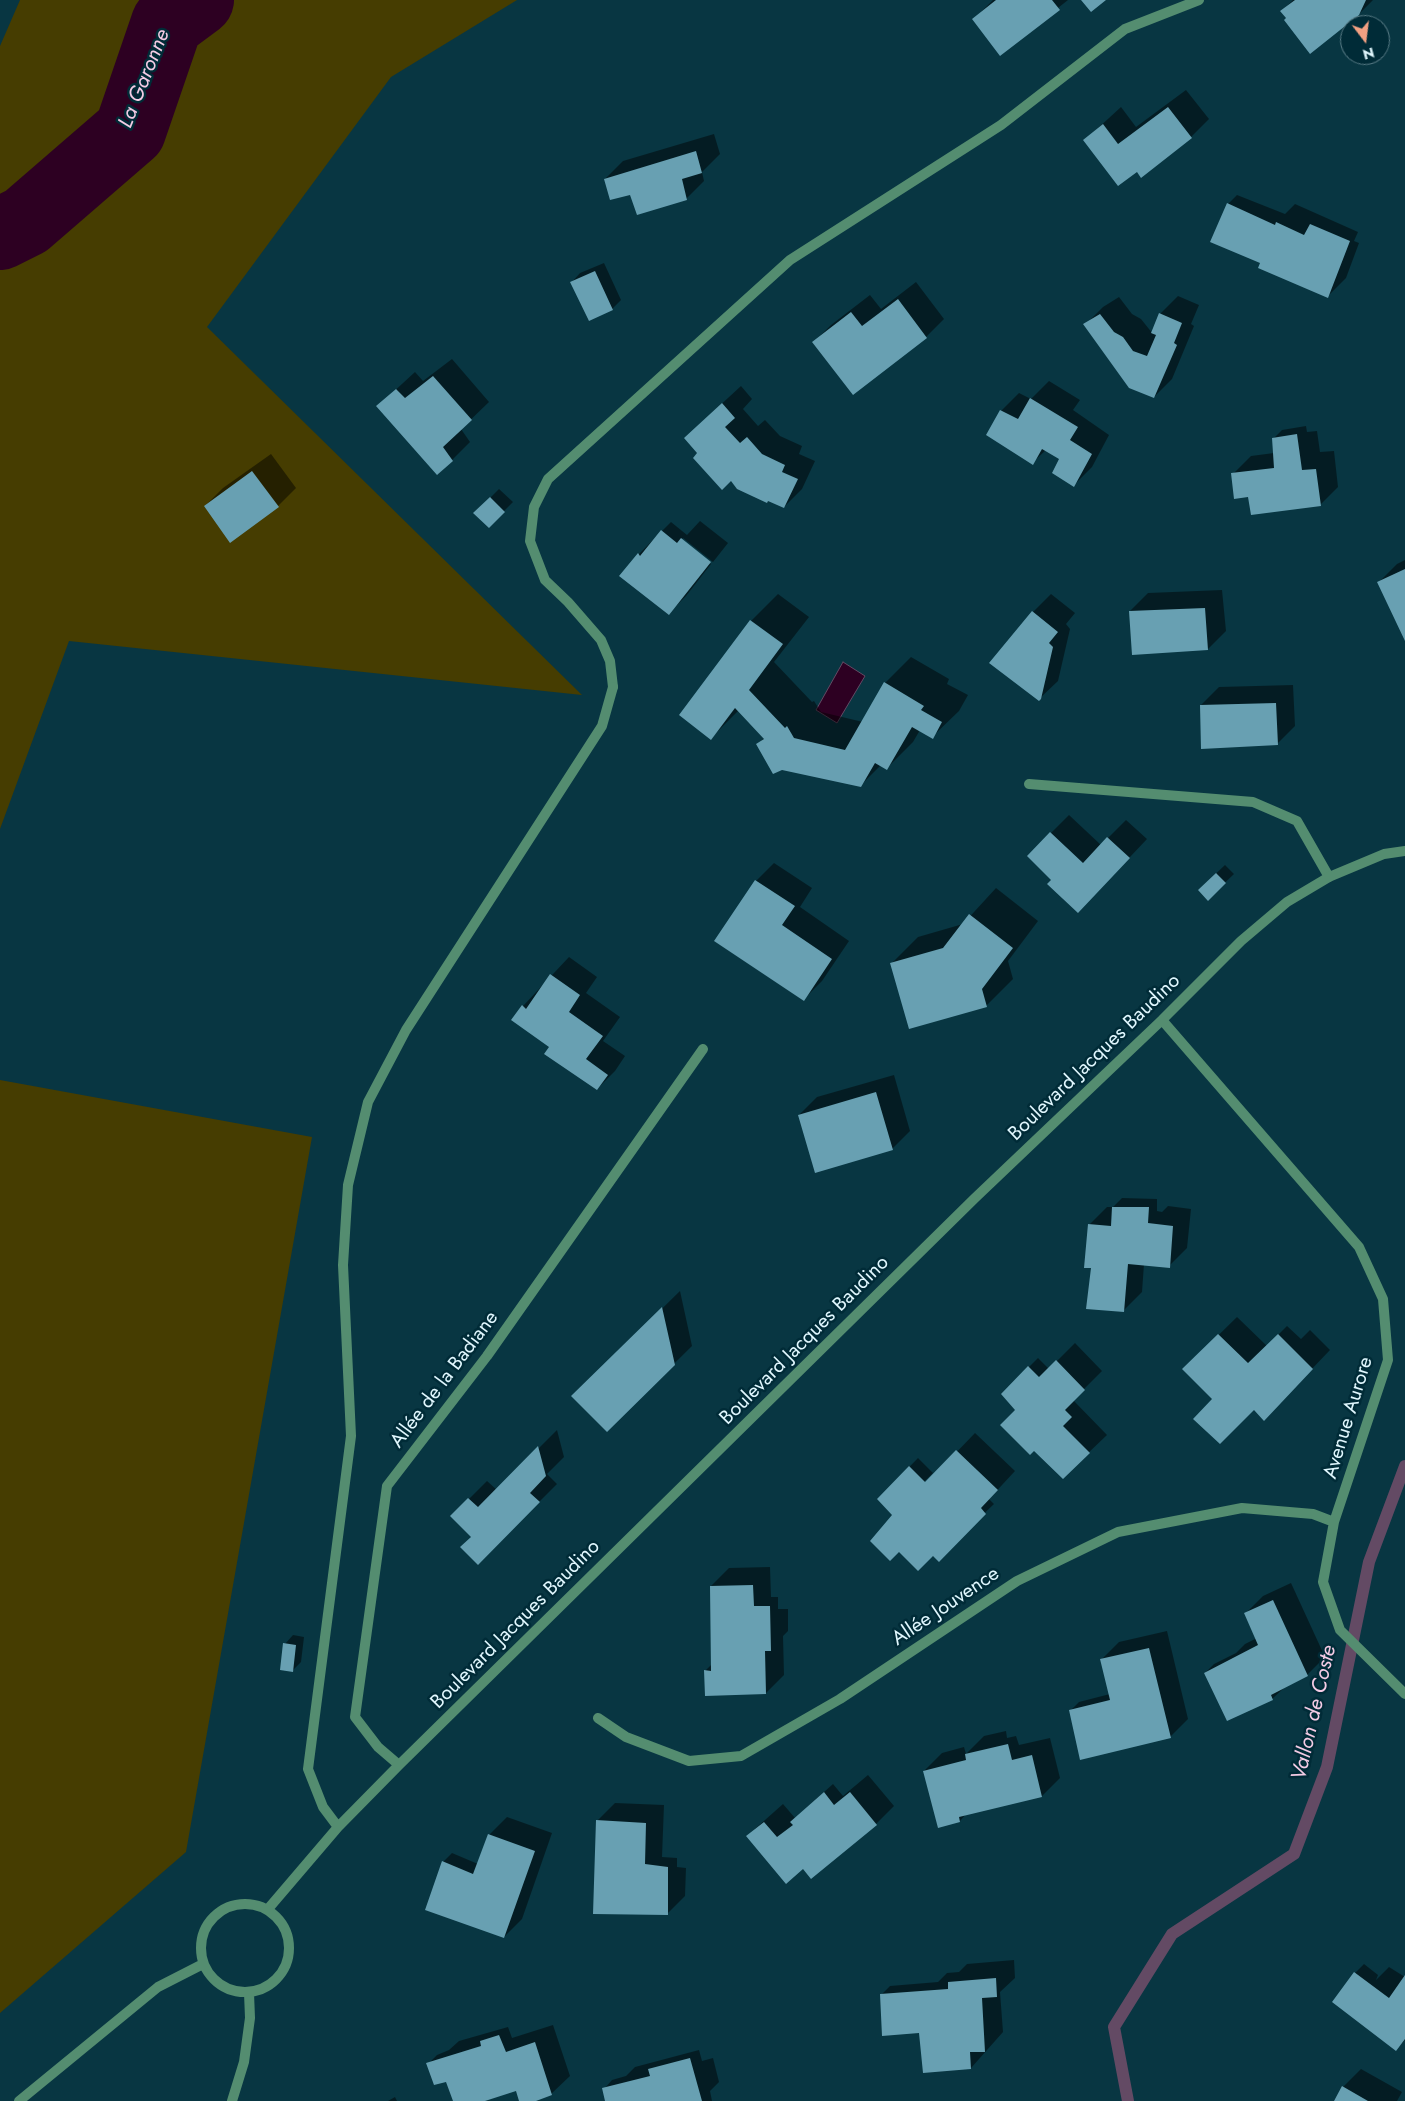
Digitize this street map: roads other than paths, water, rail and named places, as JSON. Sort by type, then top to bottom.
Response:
[{"type":"street","points":[[338,1828],[323,1806],[308,1769],[351,1436],[343,1265],[348,1185],[368,1102],[406,1030],[602,726],[613,687],[610,661],[601,640],[568,602],[545,580],[530,541],[534,507],[548,479],[790,260],[1001,125],[1124,29],[1199,0]]},
{"type":"street","points":[[1029,784],[1253,802],[1297,822],[1329,877]]},
{"type":"street","name":"Boulevard Jacques Baudino","points":[[268,1910],[338,1828],[399,1765],[975,1198],[1162,1020],[1241,941],[1287,902],[1329,877],[1384,854],[1405,851]]},
{"type":"street","name":"Avenue Aurore","points":[[1162,1020],[1359,1247],[1384,1299],[1388,1360],[1334,1522],[1323,1582],[1340,1630],[1405,1694]]},
{"type":"street","name":"Allée de la Badiane","points":[[399,1765],[378,1747],[355,1718],[387,1486],[487,1356],[703,1049]]},
{"type":"street","name":"Allée Jouvence","points":[[598,1718],[626,1737],[688,1761],[741,1756],[840,1698],[1017,1581],[1118,1532],[1242,1508],[1313,1514],[1334,1522]]},
{"type":"street","points":[[238,1904],[253,1904],[268,1910],[280,1920],[288,1934],[290,1950],[287,1966],[278,1980],[265,1989],[249,1993],[235,1992],[221,1986],[210,1976],[203,1964],[200,1948],[203,1933],[211,1920],[223,1910],[238,1904]]},
{"type":"street","points":[[19,2101],[158,1988],[203,1964]]},
{"type":"street","points":[[232,2101],[244,2062],[250,2018],[249,1993]]},
{"type":"waterway","name":"La Garonne","points":[[0,234],[26,221],[130,131],[167,23],[198,0]]},
{"type":"waterway","name":"Vallon de Coste","points":[[1128,2101],[1114,2027],[1172,1934],[1294,1854],[1327,1767],[1369,1562],[1405,1466]]}]
